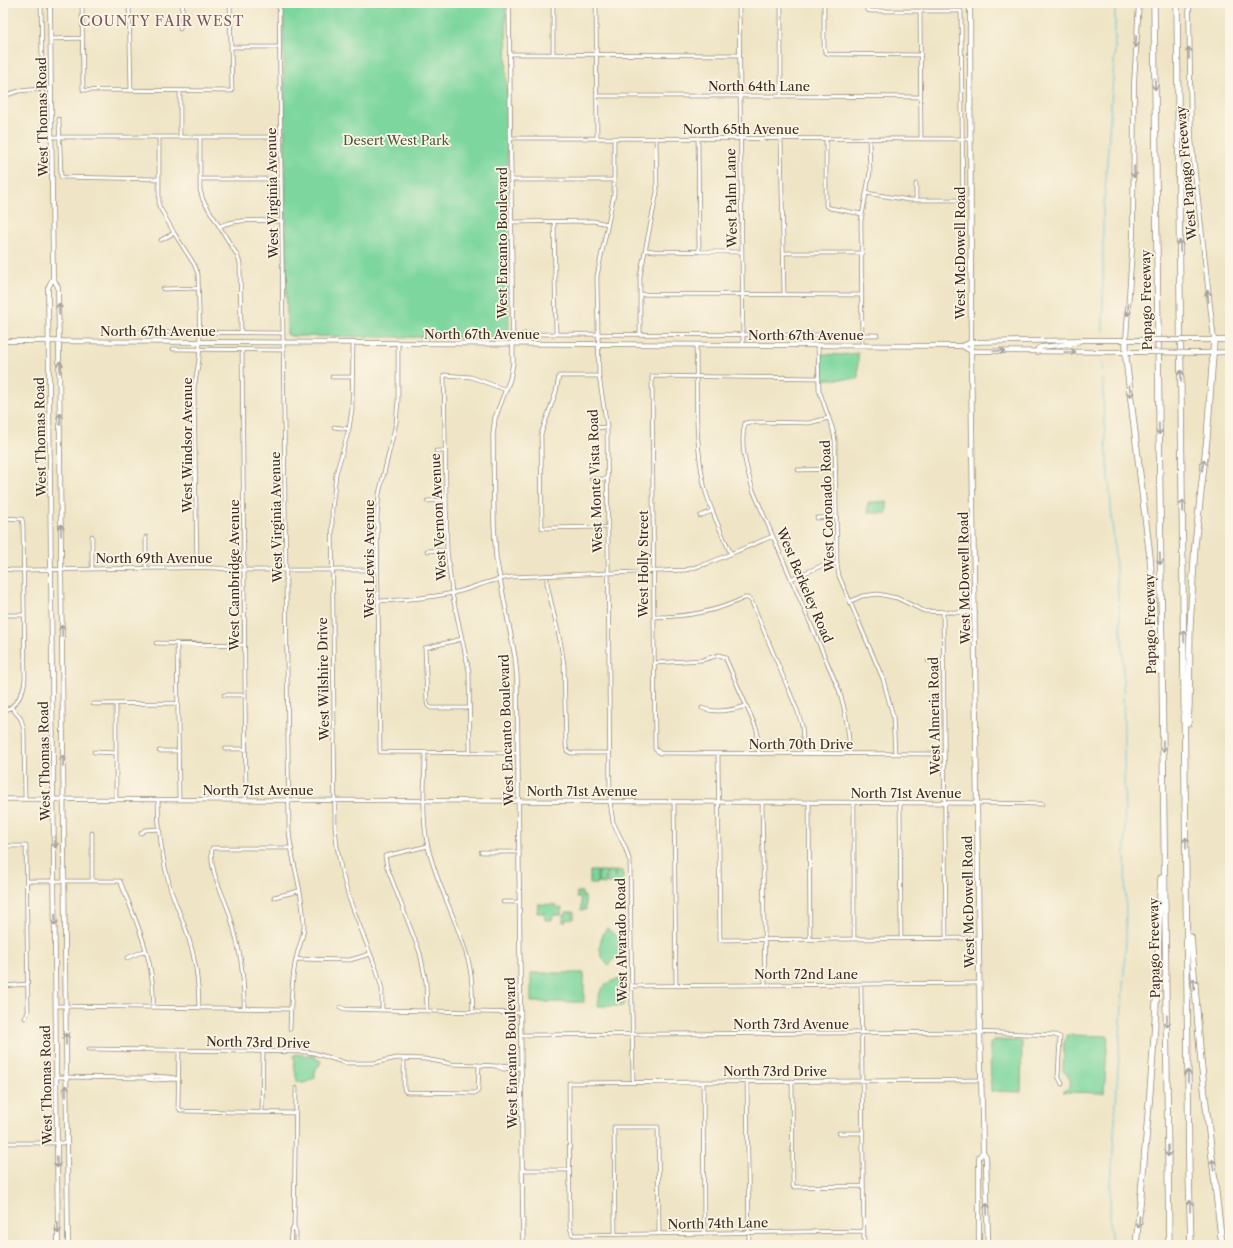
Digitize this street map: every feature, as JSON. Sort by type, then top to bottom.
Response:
[{"type":"highway","name":"Papago Freeway","points":[[1154,3],[1169,1245]]},
{"type":"highway","points":[[1177,3],[1191,1245]]},
{"type":"highway","points":[[1126,340],[1126,352],[1150,557],[1155,640],[1162,707]]},
{"type":"highway","points":[[1185,759],[1189,704],[1190,626],[1195,545],[1207,438],[1214,340]]},
{"type":"highway","points":[[1136,1245],[1155,1024],[1158,963],[1158,917],[1164,832]]},
{"type":"highway","points":[[1187,882],[1196,1007],[1222,1245]]},
{"type":"main road","name":"West Thomas Road","points":[[50,3],[53,278],[48,288],[58,1245]]},
{"type":"main road","name":"West McDowell Road","points":[[970,3],[971,351],[976,612],[980,1032],[983,1152],[986,1157],[988,1245]]},
{"type":"main road","points":[[1126,340],[1133,236],[1134,90],[1139,3]]},
{"type":"main road","name":"West Papago Freeway","points":[[1189,3],[1191,138],[1214,340]]},
{"type":"main road","name":"West Thomas Road","points":[[53,278],[58,287],[59,341],[68,1245]]},
{"type":"main road","points":[[1036,352],[1041,346],[1071,344],[1086,340]]},
{"type":"main road","name":"North 67th Avenue","points":[[3,341],[962,346],[971,342],[1230,340]]},
{"type":"main road","name":"North 67th Avenue","points":[[962,346],[971,351],[1230,352]]},
{"type":"main road","points":[[52,598],[62,598]]},
{"type":"main road","points":[[53,673],[62,673]]},
{"type":"main road","name":"West McDowell Road","points":[[979,1245],[979,1157],[983,1152]]},
{"type":"street","name":"West Thomas Road","points":[[41,3],[43,126]]},
{"type":"street","points":[[82,3],[83,90],[232,91],[230,3]]},
{"type":"street","points":[[129,3],[131,91]]},
{"type":"street","points":[[180,30],[183,3]]},
{"type":"street","name":"West Virginia Avenue","points":[[279,3],[288,800],[290,848],[302,905],[304,928],[296,959],[292,983],[290,1029]]},
{"type":"street","name":"West Encanto Boulevard","points":[[509,3],[513,344],[510,379],[495,418],[493,435],[495,548],[499,579],[515,657],[517,677],[524,1245]]},
{"type":"street","points":[[553,3],[554,54]]},
{"type":"street","points":[[596,3],[597,138]]},
{"type":"street","name":"West Palm Lane","points":[[739,3],[743,345]]},
{"type":"street","points":[[780,3],[781,96]]},
{"type":"street","points":[[824,3],[825,52],[829,54],[921,54]]},
{"type":"street","points":[[866,3],[867,10],[871,11],[920,11],[921,139]]},
{"type":"street","name":"West McDowell Road","points":[[920,11],[961,11],[963,218]]},
{"type":"street","points":[[51,39],[82,38]]},
{"type":"street","points":[[231,47],[280,47]]},
{"type":"street","points":[[510,54],[739,55]]},
{"type":"street","points":[[3,96],[19,90],[51,88]]},
{"type":"street","points":[[180,91],[180,137]]},
{"type":"street","name":"North 64th Lane","points":[[597,96],[921,97]]},
{"type":"street","name":"West Thomas Road","points":[[59,119],[61,178],[158,179]]},
{"type":"street","points":[[52,137],[281,137]]},
{"type":"street","name":"West Windsor Avenue","points":[[159,137],[159,206],[194,264],[198,274],[200,342],[194,388],[197,568]]},
{"type":"street","points":[[200,137],[200,190],[203,200],[220,226],[240,262],[242,332]]},
{"type":"street","name":"North 65th Avenue","points":[[511,138],[971,139]]},
{"type":"street","name":"West Monte Vista Road","points":[[610,802],[607,427],[599,376],[597,276],[614,194],[614,138]]},
{"type":"street","points":[[640,335],[640,276],[657,192],[656,138]]},
{"type":"street","points":[[698,138],[699,252]]},
{"type":"street","points":[[781,139],[784,294]]},
{"type":"street","points":[[826,139],[826,206],[862,214]]},
{"type":"street","points":[[862,345],[861,221],[870,172],[869,139]]},
{"type":"street","points":[[200,179],[281,179]]},
{"type":"street","points":[[511,180],[614,180]]},
{"type":"street","points":[[916,184],[916,200]]},
{"type":"street","points":[[866,192],[903,200],[971,200]]},
{"type":"street","points":[[220,226],[234,221],[282,221]]},
{"type":"street","points":[[512,222],[593,221],[608,224]]},
{"type":"street","points":[[554,222],[556,334]]},
{"type":"street","points":[[161,240],[174,233]]},
{"type":"street","points":[[646,250],[742,252]]},
{"type":"street","points":[[783,253],[862,253]]},
{"type":"street","points":[[162,289],[199,288]]},
{"type":"street","points":[[640,294],[862,295]]},
{"type":"street","name":"North 67th Avenue","points":[[136,332],[283,333]]},
{"type":"street","name":"North 67th Avenue","points":[[523,334],[877,335]]},
{"type":"street","name":"West Wilshire Drive","points":[[353,343],[352,409],[349,429],[336,474],[333,493],[332,570],[335,801],[337,846],[341,869],[349,898],[382,989],[382,1010]]},
{"type":"street","name":"West Lewis Avenue","points":[[398,344],[398,401],[396,423],[378,494],[377,570],[380,752],[425,752]]},
{"type":"street","points":[[696,345],[698,448],[705,490],[712,511],[731,554]]},
{"type":"street","name":"West Coronado Road","points":[[818,345],[818,378],[820,395],[835,440],[837,564],[839,576],[874,655],[886,689],[893,716],[895,754]]},
{"type":"street","name":"North 67th Avenue","points":[[173,349],[284,350]]},
{"type":"street","name":"West Cambridge Avenue","points":[[242,350],[246,800]]},
{"type":"street","name":"West Vernon Avenue","points":[[470,752],[469,671],[452,592],[447,550],[444,376],[471,377],[506,390]]},
{"type":"street","points":[[599,376],[559,376],[556,392],[541,434],[542,528],[608,527]]},
{"type":"street","name":"West Holly Street","points":[[657,752],[655,744],[652,376],[697,376]]},
{"type":"street","points":[[697,376],[818,378]]},
{"type":"street","points":[[332,377],[352,377]]},
{"type":"street","name":"West Berkeley Road","points":[[828,418],[809,423],[745,423],[743,429],[744,447],[749,477],[753,490],[844,705],[849,728],[850,754]]},
{"type":"street","points":[[334,427],[349,429]]},
{"type":"street","points":[[592,428],[607,427]]},
{"type":"street","points":[[436,451],[446,451]]},
{"type":"street","points":[[798,470],[836,469]]},
{"type":"street","points":[[591,480],[607,479]]},
{"type":"street","points":[[427,501],[446,500]]},
{"type":"street","points":[[700,516],[712,511]]},
{"type":"street","points":[[3,518],[22,519],[24,615],[24,684],[20,698],[11,707],[3,712]]},
{"type":"street","points":[[817,518],[837,518]]},
{"type":"street","points":[[92,536],[92,568]]},
{"type":"street","points":[[378,601],[422,599],[511,577],[686,570],[709,564],[772,536]]},
{"type":"street","points":[[146,537],[146,568]]},
{"type":"street","points":[[427,551],[447,550]]},
{"type":"street","points":[[791,578],[821,566],[837,564]]},
{"type":"street","name":"North 69th Avenue","points":[[3,569],[52,570],[92,568],[197,568],[286,571],[377,570]]},
{"type":"street","points":[[547,575],[547,584],[564,664],[567,752],[610,753]]},
{"type":"street","points":[[850,601],[869,595],[885,595],[897,598],[924,611],[976,612]]},
{"type":"street","points":[[654,617],[685,616],[710,611],[727,606],[744,598],[748,598],[752,602],[798,712],[802,726],[804,753]]},
{"type":"street","name":"West Almeria Road","points":[[942,612],[946,803],[946,939]]},
{"type":"street","points":[[3,615],[24,615]]},
{"type":"street","points":[[462,639],[425,648],[427,702],[428,706],[470,708]]},
{"type":"street","points":[[156,643],[244,645]]},
{"type":"street","points":[[177,643],[179,800]]},
{"type":"street","points":[[654,663],[684,662],[723,656],[727,660],[757,730],[759,754]]},
{"type":"street","points":[[928,660],[942,660]]},
{"type":"street","points":[[224,696],[245,695]]},
{"type":"street","points":[[93,704],[178,704]]},
{"type":"street","points":[[116,704],[116,800]]},
{"type":"street","points":[[702,708],[708,710],[729,711],[746,706]]},
{"type":"street","points":[[11,707],[21,719],[24,730],[25,799]]},
{"type":"street","points":[[225,749],[246,749]]},
{"type":"street","points":[[159,751],[179,751]]},
{"type":"street","points":[[94,752],[116,753]]},
{"type":"street","points":[[473,1012],[472,983],[469,960],[436,872],[428,846],[425,823],[425,752],[518,753]]},
{"type":"street","name":"North 70th Drive","points":[[657,752],[660,754],[944,754]]},
{"type":"street","points":[[718,754],[720,940],[979,938]]},
{"type":"street","name":"North 71st Avenue","points":[[3,799],[1042,804]]},
{"type":"street","points":[[158,800],[159,829],[163,857],[170,888],[188,935],[197,967],[199,1008]]},
{"type":"street","name":"West Alvarado Road","points":[[610,802],[613,822],[625,847],[630,862],[633,1082]]},
{"type":"street","points":[[674,802],[676,985]]},
{"type":"street","points":[[762,802],[765,984]]},
{"type":"street","points":[[809,802],[810,940]]},
{"type":"street","points":[[854,802],[854,939]]},
{"type":"street","points":[[900,803],[901,939]]},
{"type":"street","points":[[141,833],[145,830],[159,829]]},
{"type":"street","points":[[92,833],[92,881]]},
{"type":"street","points":[[3,846],[26,846],[28,1012],[25,1018]]},
{"type":"street","points":[[427,1011],[426,982],[420,953],[387,867],[385,856],[428,846]]},
{"type":"street","points":[[244,1008],[245,987],[240,955],[229,912],[212,866],[212,848],[290,848]]},
{"type":"street","points":[[481,852],[519,852]]},
{"type":"street","points":[[26,881],[120,881],[146,950],[153,987],[154,1007]]},
{"type":"street","points":[[274,897],[299,891]]},
{"type":"street","points":[[503,902],[520,902]]},
{"type":"street","points":[[127,958],[146,950]]},
{"type":"street","points":[[296,959],[350,960],[370,954]]},
{"type":"street","name":"North 72nd Lane","points":[[632,986],[980,983]]},
{"type":"street","points":[[3,986],[28,984]]},
{"type":"street","points":[[861,984],[864,1245]]},
{"type":"street","points":[[56,1006],[291,1009]]},
{"type":"street","points":[[340,1007],[345,1009],[521,1013]]},
{"type":"street","name":"North 73rd Avenue","points":[[521,1035],[980,1032],[1044,1034],[1060,1037],[1058,1076],[1062,1084]]},
{"type":"street","name":"North 73rd Drive","points":[[89,1049],[314,1053],[346,1063],[374,1063],[404,1058],[425,1059],[452,1064],[521,1068]]},
{"type":"street","points":[[179,1050],[178,1106],[180,1110],[295,1112]]},
{"type":"street","points":[[262,1112],[263,1051]]},
{"type":"street","points":[[404,1058],[405,1091],[475,1093],[478,1091],[479,1065]]},
{"type":"street","points":[[56,1078],[179,1079]]},
{"type":"street","name":"North 73rd Drive","points":[[570,1170],[569,1083],[981,1080]]},
{"type":"street","points":[[747,1081],[749,1245]]},
{"type":"street","points":[[792,1081],[793,1187],[864,1186]]},
{"type":"street","points":[[702,1082],[704,1233]]},
{"type":"street","points":[[296,1088],[294,1226],[296,1233],[296,1245]]},
{"type":"street","points":[[615,1234],[614,1127],[658,1127],[659,1234]]},
{"type":"street","points":[[839,1133],[863,1133]]},
{"type":"street","points":[[3,1143],[67,1143]]},
{"type":"street","points":[[522,1170],[570,1170]]},
{"type":"street","name":"North 74th Lane","points":[[570,1170],[570,1227],[572,1234],[864,1231]]},
{"type":"street","points":[[290,1245],[291,1233],[294,1226]]},
{"type":"green space","name":"Desert West Park","points":[[283,3],[506,3],[509,333],[506,338],[291,336],[287,334]]},
{"type":"green space","points":[[858,353],[858,379],[821,379],[822,354],[840,355]]},
{"type":"green space","points":[[868,502],[887,502],[887,513],[868,513]]},
{"type":"green space","points":[[590,871],[597,871],[597,884],[590,884]]},
{"type":"green space","points":[[598,871],[606,871],[605,884],[598,883]]},
{"type":"green space","points":[[607,871],[614,871],[615,878],[615,871],[623,871],[623,883],[607,883]]},
{"type":"green space","points":[[577,892],[582,892],[582,896],[585,896],[586,910],[581,910],[581,898],[577,898]]},
{"type":"green space","points":[[538,904],[556,905],[557,908],[562,908],[561,915],[553,915],[552,920],[545,920],[545,913],[537,913]]},
{"type":"green space","points":[[566,912],[574,912],[574,919],[566,919],[566,922],[563,922],[563,915],[566,915]]},
{"type":"green space","points":[[607,928],[625,944],[625,948],[608,965],[604,961],[600,952],[600,942]]},
{"type":"green space","points":[[531,973],[584,973],[584,1002],[531,1002]]},
{"type":"green space","points":[[615,980],[624,980],[624,1003],[622,1006],[598,1006],[600,993],[607,984]]},
{"type":"green space","points":[[1067,1035],[1108,1036],[1104,1093],[1062,1092],[1069,1088],[1070,1085],[1069,1078],[1063,1071],[1064,1042]]},
{"type":"green space","points":[[994,1040],[1022,1041],[1021,1092],[991,1091],[990,1044]]},
{"type":"green space","points":[[295,1054],[315,1056],[315,1058],[321,1061],[319,1066],[315,1068],[315,1078],[304,1083],[297,1081],[293,1056],[295,1056]]},
{"type":"waterway","points":[[1103,331],[1103,217],[1115,49],[1115,3]]},
{"type":"waterway","points":[[1102,361],[1104,418],[1123,657],[1126,937],[1110,1203],[1112,1245]]},
{"type":"district","name":"COUNTY FAIR WEST","points":[[162,21]]}]
